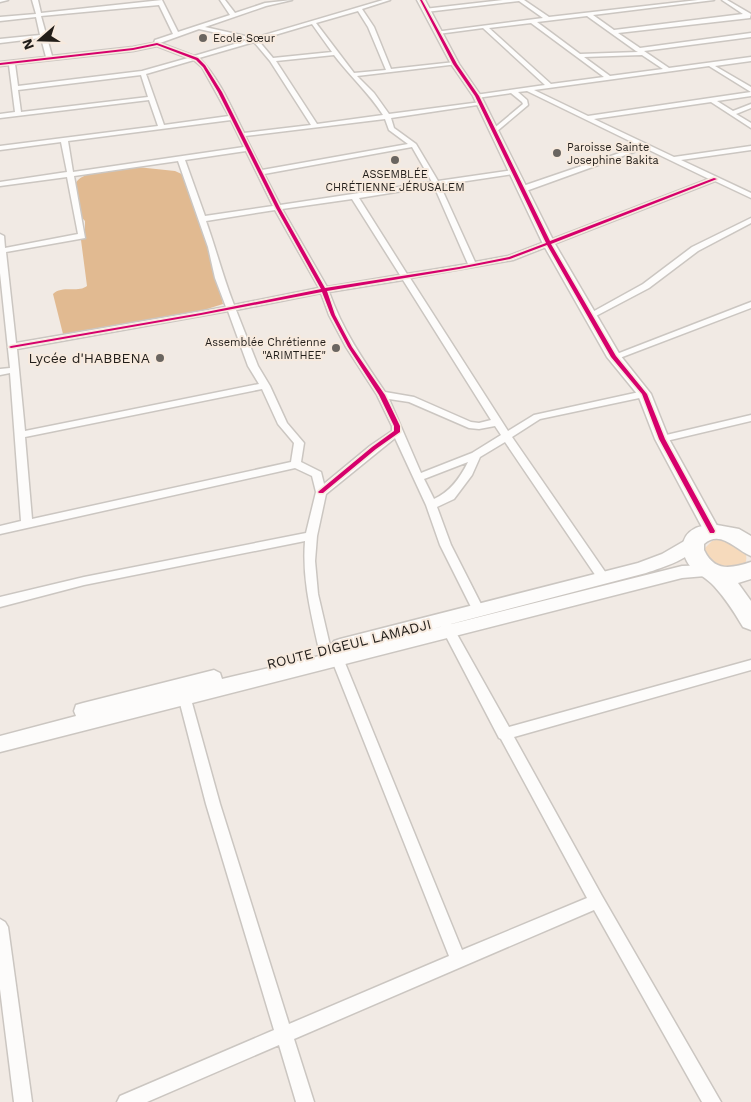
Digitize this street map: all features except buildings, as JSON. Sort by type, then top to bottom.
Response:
[{"type":"highway","points":[[748,542],[722,532],[712,531],[698,537],[693,542],[694,554],[703,566],[714,572],[736,576],[751,570]]},
{"type":"highway","points":[[714,572],[738,598],[751,621]]},
{"type":"street","points":[[35,0],[43,36],[50,53],[49,58]]},
{"type":"street","points":[[222,0],[234,16]]},
{"type":"street","points":[[157,44],[157,41],[176,34],[265,5],[290,0]]},
{"type":"street","points":[[16,88],[143,73],[388,0]]},
{"type":"street","points":[[421,0],[455,64],[479,100],[549,244],[614,357],[644,394],[662,440],[712,531]]},
{"type":"street","points":[[426,10],[517,0]]},
{"type":"street","points":[[522,0],[548,20]]},
{"type":"street","points":[[660,0],[668,5]]},
{"type":"street","points":[[438,32],[711,0]]},
{"type":"street","points":[[724,0],[750,16]]},
{"type":"street","points":[[0,19],[160,1],[176,34]]},
{"type":"street","points":[[359,9],[368,21],[389,70]]},
{"type":"street","points":[[589,15],[668,70]]},
{"type":"street","points":[[613,32],[750,16]]},
{"type":"street","points":[[532,21],[609,78]]},
{"type":"street","points":[[313,22],[338,52],[352,75],[372,94],[387,116],[391,129],[414,146],[443,196],[472,264]]},
{"type":"street","points":[[484,26],[549,86]]},
{"type":"street","points":[[198,27],[255,40],[272,60],[315,126]]},
{"type":"street","points":[[579,56],[641,52],[751,35]]},
{"type":"street","points":[[0,41],[43,36]]},
{"type":"street","points":[[0,64],[133,49],[157,44],[197,58],[220,92],[278,208],[324,290],[333,314],[350,347],[382,395],[397,426],[397,432],[431,505],[435,518],[478,610]]},
{"type":"street","points":[[272,60],[338,52]]},
{"type":"street","points":[[240,134],[387,116],[479,100],[512,91],[751,59]]},
{"type":"street","points":[[12,62],[18,115]]},
{"type":"street","points":[[352,75],[455,64]]},
{"type":"street","points":[[709,64],[751,90]]},
{"type":"street","points":[[143,73],[160,126]]},
{"type":"street","points":[[527,89],[751,196]]},
{"type":"street","points":[[494,131],[526,104],[525,101],[512,91]]},
{"type":"street","points":[[587,118],[751,94]]},
{"type":"street","points":[[0,116],[151,98]]},
{"type":"street","points":[[712,100],[751,126]]},
{"type":"street","points":[[735,112],[751,106]]},
{"type":"street","points":[[0,148],[232,118]]},
{"type":"street","points":[[0,250],[82,236],[64,140]]},
{"type":"street","points":[[261,172],[414,146]]},
{"type":"street","points":[[523,189],[645,146]]},
{"type":"street","points":[[673,159],[751,148]]},
{"type":"street","points":[[0,184],[248,149]]},
{"type":"street","points":[[181,159],[212,247],[219,278],[253,366],[283,424],[299,443],[296,464]]},
{"type":"street","points":[[202,219],[513,172]]},
{"type":"street","points":[[11,347],[510,258],[715,179]]},
{"type":"street","points":[[354,196],[496,422],[604,578]]},
{"type":"street","points":[[591,315],[646,286],[695,249],[751,220]]},
{"type":"street","points":[[0,236],[27,523]]},
{"type":"street","points":[[614,357],[751,305]]},
{"type":"street","points":[[0,372],[14,370]]},
{"type":"street","points":[[20,435],[265,386]]},
{"type":"street","points":[[418,478],[476,455],[537,418],[644,394]]},
{"type":"street","points":[[382,395],[412,399],[469,425],[479,426],[496,422]]},
{"type":"street","points":[[662,440],[751,418]]},
{"type":"street","points":[[321,492],[374,448],[397,432]]},
{"type":"street","points":[[431,505],[450,496],[468,473],[476,455]]},
{"type":"street","points":[[0,530],[296,464],[317,474],[321,492],[310,536],[309,561],[312,594],[331,654],[458,959]]},
{"type":"street","points":[[0,602],[84,581],[310,536]]},
{"type":"street","name":"ROUTE DIGEUL LAMADJI","points":[[446,626],[478,610],[670,559],[680,554],[693,542]]},
{"type":"street","points":[[0,744],[183,692],[446,626],[682,572],[714,572]]},
{"type":"street","points":[[446,626],[597,901],[712,1102]]},
{"type":"street","points":[[504,734],[751,665]]},
{"type":"street","points":[[0,732],[183,692]]},
{"type":"street","points":[[183,692],[213,804],[305,1102]]},
{"type":"street","points":[[126,1102],[597,901]]},
{"type":"street","points":[[0,927],[23,1102]]},
{"type":"shaded area","points":[[137,167],[175,171],[186,176],[208,240],[223,304],[204,310],[63,334],[53,294],[61,290],[79,289],[87,286],[81,240],[85,235],[85,221],[82,218],[75,185],[80,178],[86,175]]},
{"type":"shaded area","points":[[718,539],[732,543],[745,552],[746,563],[742,567],[736,569],[724,568],[709,559],[705,548],[712,541]]},
{"type":"cycle path","points":[[421,0],[455,64],[477,96],[549,244],[614,357],[644,394],[662,439],[712,531]]},
{"type":"cycle path","points":[[0,64],[133,49],[157,44],[197,59],[204,66],[220,92],[278,208],[324,290],[333,315],[350,347],[382,395],[397,426],[397,432],[374,448],[321,492]]},
{"type":"cycle path","points":[[11,347],[510,258],[715,179]]},
{"type":"place","name":"Ecole Sœur","points":[[203,38]]},
{"type":"place","name":"Paroisse Sainte Josephine Bakita","points":[[557,153]]},
{"type":"place","name":"ASSEMBLÉE CHRÉTIENNE JÉRUSALEM","points":[[395,160]]},
{"type":"place","name":"Assemblée Chrétienne \"ARIMTHEE\"","points":[[336,348]]},
{"type":"place","name":"Lycée d'HABBENA","points":[[160,358]]}]
